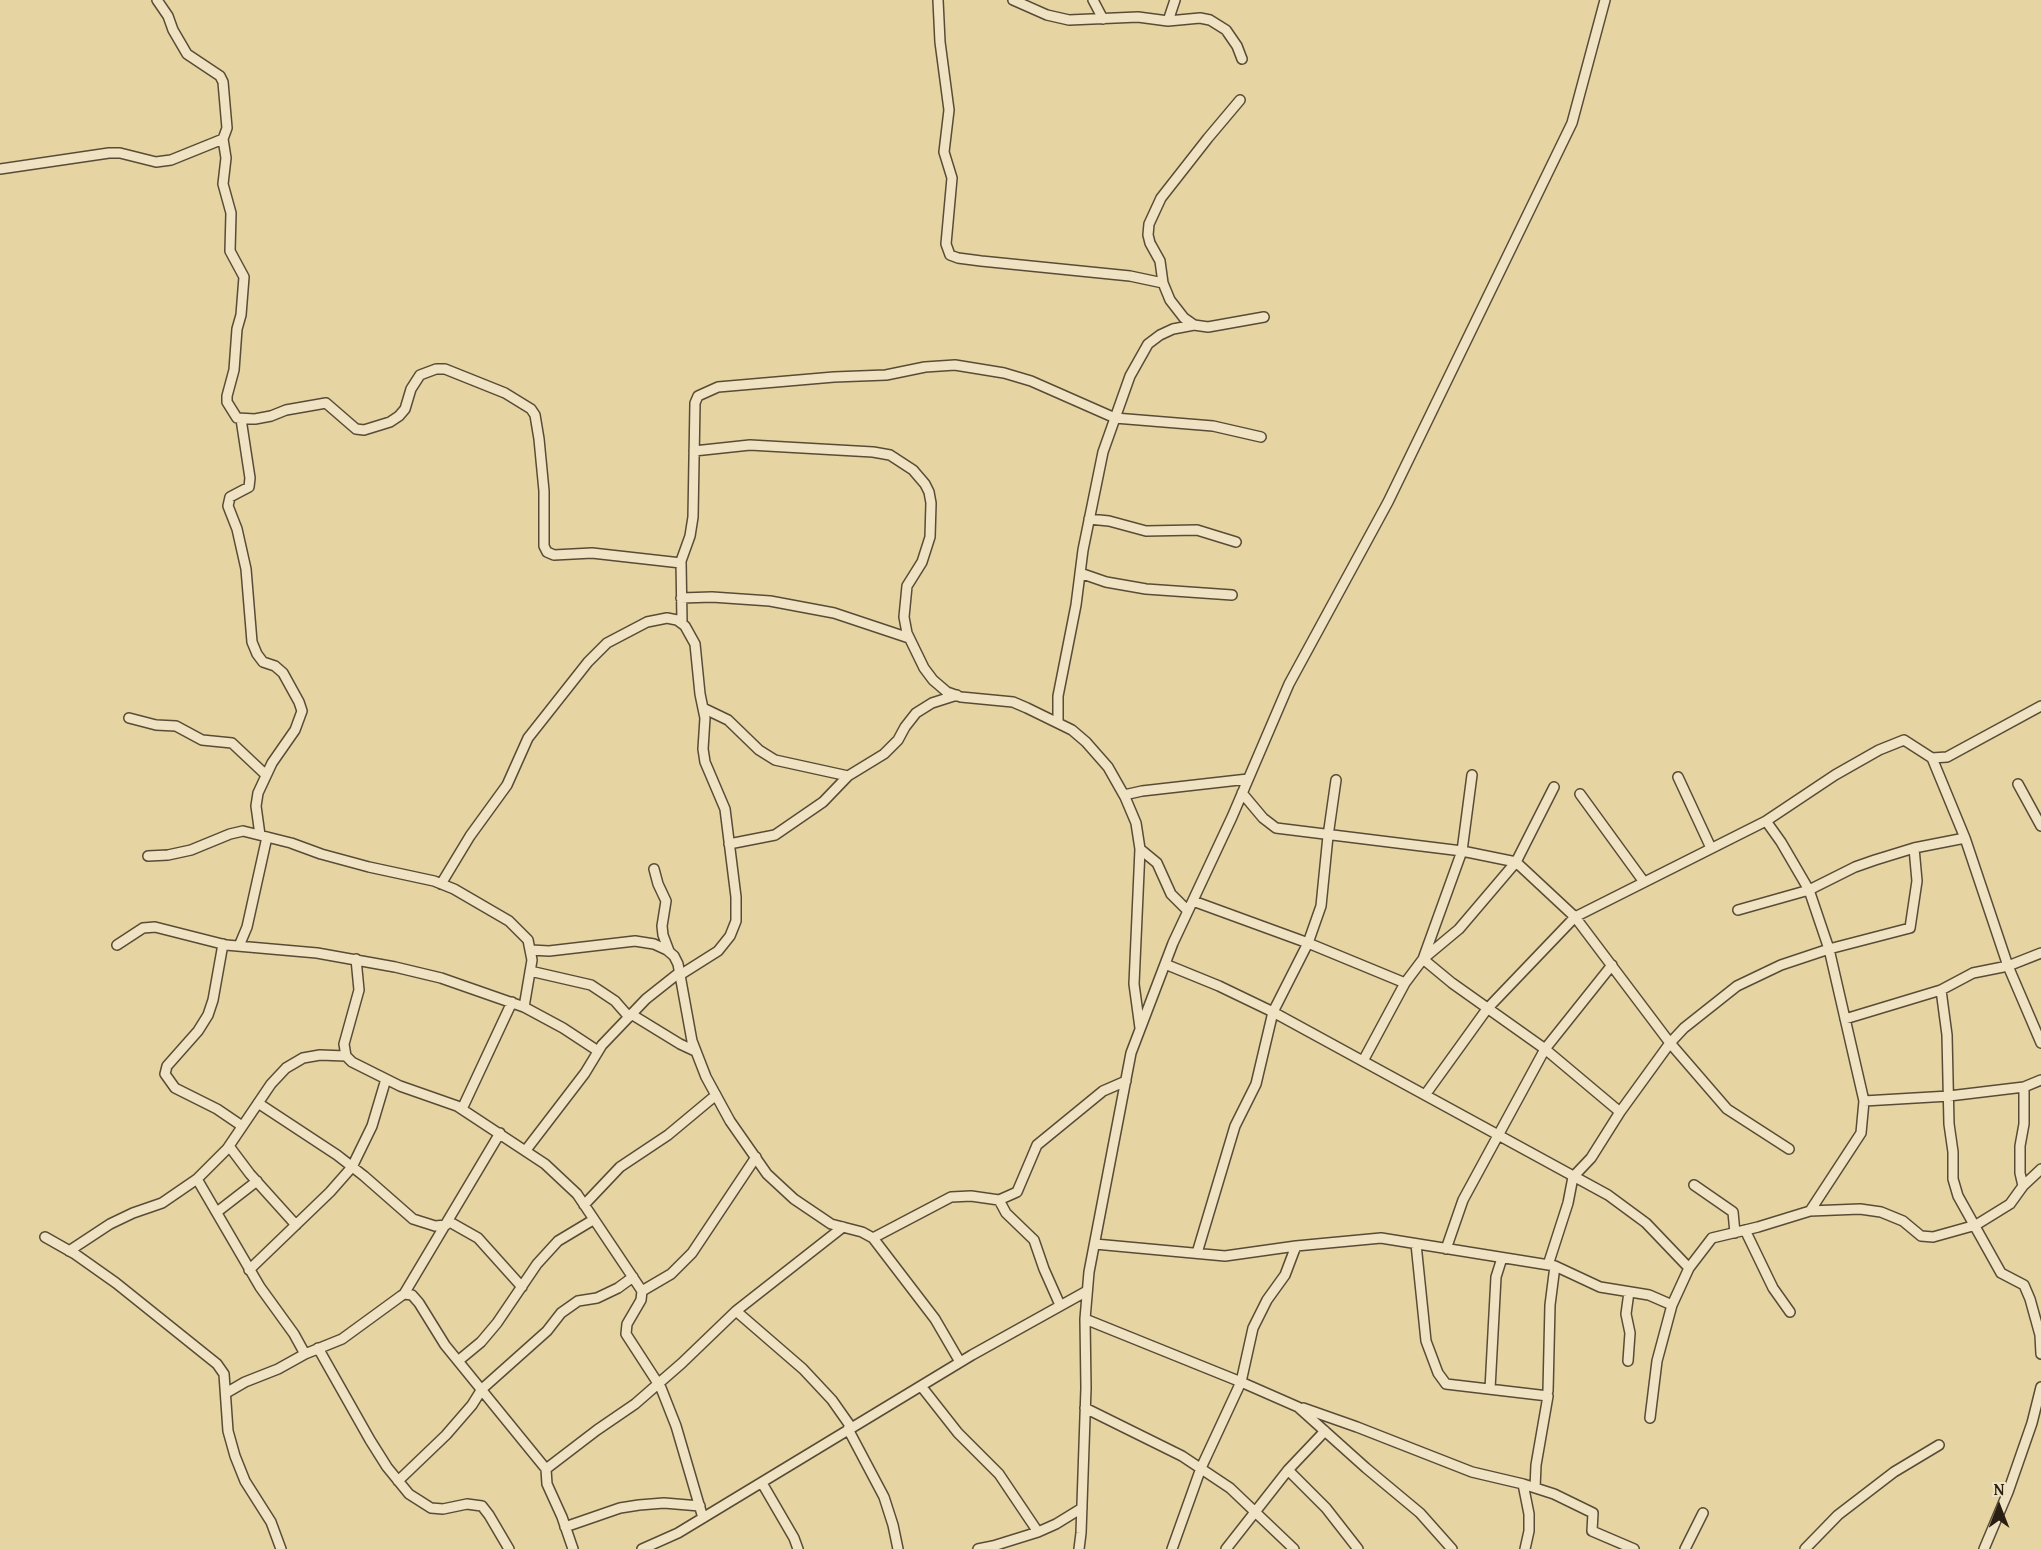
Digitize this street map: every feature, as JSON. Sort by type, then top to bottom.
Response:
[{"type":"street","points":[[157,0],[168,16],[187,54],[220,76],[223,82],[227,129],[224,139],[226,158],[223,184],[231,213],[230,251],[244,277],[234,370],[227,396],[231,410],[237,418],[255,419],[286,410],[326,403],[356,429],[364,430],[390,422],[399,416],[405,409],[411,389],[420,375],[436,369],[445,369],[505,393],[531,409],[535,415],[544,491],[544,546],[548,552],[554,555],[592,554],[681,563]]},
{"type":"street","points":[[938,0],[940,42],[950,110],[944,152],[952,178],[946,244],[950,255],[981,261],[1130,276],[1163,283]]},
{"type":"street","points":[[1013,0],[1042,13],[1069,20],[1138,17],[1168,21],[1200,18],[1210,20],[1226,30],[1242,59]]},
{"type":"street","points":[[1040,0],[1042,13]]},
{"type":"street","points":[[1093,0],[1103,18]]},
{"type":"street","points":[[1168,21],[1175,0]]},
{"type":"street","points":[[1079,1549],[1087,1291],[1131,1053],[1165,964],[1289,684],[1388,502],[1572,123],[1605,0]]},
{"type":"street","points":[[1194,325],[1176,311],[1163,283],[1160,261],[1148,235],[1149,224],[1167,189],[1240,100]]},
{"type":"street","points":[[0,169],[109,153],[120,153],[156,162],[171,160],[224,139]]},
{"type":"street","points":[[1058,723],[1058,696],[1076,605],[1089,519],[1103,452],[1130,376],[1148,344],[1173,329],[1194,325],[1208,327],[1264,317]]},
{"type":"street","points":[[526,1150],[585,1073],[598,1050],[630,1015],[646,999],[680,974],[718,951],[730,936],[736,921],[736,897],[725,809],[705,762],[703,749],[705,718],[699,694],[695,645],[682,622],[681,563],[690,536],[693,517],[695,403],[698,396],[718,387],[886,375],[925,367],[955,365],[1004,373],[1031,381],[1115,418],[1213,426],[1262,437]]},
{"type":"street","points":[[239,946],[248,927],[264,836],[256,806],[258,793],[266,775],[295,730],[302,711],[283,674],[275,666],[263,662],[252,642],[246,569],[237,529],[228,506],[231,497],[249,487],[250,478],[241,419]]},
{"type":"street","points":[[694,451],[750,445],[848,449],[890,455],[913,470],[929,492],[930,537],[928,549],[907,586],[904,617],[909,638],[924,668],[933,680],[947,692],[1013,702],[1072,730],[1108,767],[1124,795],[1136,824],[1140,849],[1134,984],[1140,1029]]},
{"type":"street","points":[[1089,519],[1109,521],[1146,531],[1197,530],[1236,542]]},
{"type":"street","points":[[1080,573],[1106,582],[1146,589],[1232,595]]},
{"type":"street","points":[[681,598],[712,597],[770,601],[834,614],[909,638]]},
{"type":"street","points":[[441,884],[470,836],[507,785],[528,738],[588,662],[607,643],[647,621],[667,618],[682,622]]},
{"type":"street","points":[[729,844],[775,835],[823,802],[848,776],[884,754],[898,741],[916,712],[932,703],[957,695]]},
{"type":"street","points":[[1425,1095],[1487,1009],[1575,916],[1766,821],[1835,775],[1887,747],[1904,741],[1932,758],[1947,757],[2041,706]]},
{"type":"street","points":[[703,708],[728,720],[759,750],[776,760],[848,776]]},
{"type":"street","points":[[129,718],[156,725],[176,726],[202,741],[232,743],[266,775]]},
{"type":"street","points":[[1932,758],[1965,838],[2008,966],[2041,1043]]},
{"type":"street","points":[[1423,959],[1461,851],[1472,775]]},
{"type":"street","points":[[1678,777],[1711,848]]},
{"type":"street","points":[[1124,795],[1248,779]]},
{"type":"street","points":[[1197,1253],[1235,1126],[1256,1084],[1273,1012],[1308,943],[1322,906],[1336,780]]},
{"type":"street","points":[[2018,784],[2041,826]]},
{"type":"street","points":[[1363,1061],[1405,983],[1423,959],[1460,929],[1516,862],[1554,787]]},
{"type":"street","points":[[1242,793],[1263,819],[1276,828],[1461,851],[1516,862],[1575,916],[1670,1043],[1727,1109],[1789,1149]]},
{"type":"street","points":[[1580,794],[1644,882]]},
{"type":"street","points":[[1766,821],[1809,890],[1829,949],[1864,1101],[1862,1133],[1810,1211]]},
{"type":"street","points":[[148,856],[168,855],[243,831],[454,889],[508,921],[528,940],[531,950],[530,971],[524,1007]]},
{"type":"street","points":[[1738,910],[1809,890],[1855,867],[1914,848],[1965,838]]},
{"type":"street","points":[[1548,1391],[1551,1266],[1573,1177],[1591,1158],[1620,1112],[1670,1043],[1684,1028],[1737,986],[1781,965],[1829,949],[1910,928],[1917,881],[1914,848]]},
{"type":"street","points":[[1140,849],[1157,863],[1171,894],[1188,911]]},
{"type":"street","points":[[654,869],[666,901],[662,926],[669,951]]},
{"type":"street","points":[[1193,901],[1308,943],[1405,983]]},
{"type":"street","points":[[117,945],[143,928],[154,927],[223,944],[356,958],[441,978],[512,1002],[563,1028],[598,1050]]},
{"type":"street","points":[[531,950],[549,951],[635,942],[654,944],[669,951],[674,956],[680,974],[686,1015],[695,1050],[730,1121],[767,1174],[794,1199],[831,1224],[873,1238],[935,1319],[960,1362]]},
{"type":"street","points":[[223,944],[208,1015],[198,1031],[167,1066],[165,1074],[175,1088],[217,1109],[243,1126]]},
{"type":"street","points":[[1845,1019],[1941,990],[1973,973],[2008,966],[2041,953]]},
{"type":"street","points":[[356,958],[359,990],[344,1044],[346,1056],[352,1062],[386,1079],[462,1109],[545,1164],[577,1194],[642,1291],[641,1300],[627,1324],[626,1335],[658,1384],[676,1425],[703,1518]]},
{"type":"street","points":[[1423,959],[1487,1009],[1545,1049],[1620,1112]]},
{"type":"street","points":[[1165,964],[1219,986],[1273,1012],[1608,1195],[1646,1223],[1689,1268]]},
{"type":"street","points":[[1446,1249],[1463,1200],[1545,1049],[1612,965]]},
{"type":"street","points":[[530,971],[591,985],[615,1001],[630,1015],[680,1044],[695,1050]]},
{"type":"street","points":[[1941,990],[1947,1035],[1953,1179],[1958,1196],[2001,1273],[2024,1285],[2040,1335],[2041,1354]]},
{"type":"street","points":[[462,1109],[512,1002]]},
{"type":"street","points":[[69,1251],[110,1224],[162,1203],[197,1179],[229,1146],[258,1103],[286,1068],[303,1058],[320,1055],[346,1056]]},
{"type":"street","points":[[249,1270],[330,1192],[352,1167],[372,1126],[386,1079]]},
{"type":"street","points":[[1864,1101],[1949,1096],[2024,1087],[2041,1080]]},
{"type":"street","points":[[873,1238],[951,1197],[971,1196],[999,1200],[1017,1192],[1026,1175],[1033,1152],[1042,1140],[1103,1091],[1126,1081]]},
{"type":"street","points":[[2023,1186],[2020,1173],[2020,1146],[2024,1124],[2024,1087]]},
{"type":"street","points":[[584,1205],[620,1167],[668,1135],[716,1095]]},
{"type":"street","points":[[258,1103],[352,1167],[413,1219],[435,1226],[447,1223],[478,1238],[522,1287]]},
{"type":"street","points":[[226,1393],[305,1354],[342,1339],[404,1294],[500,1133]]},
{"type":"street","points":[[229,1146],[296,1225]]},
{"type":"street","points":[[642,1291],[671,1274],[692,1253],[756,1157]]},
{"type":"street","points":[[1650,1418],[1657,1361],[1672,1305],[1689,1268],[1712,1238],[1810,1211],[1860,1209],[1881,1212],[1903,1221],[1921,1236],[1933,1237],[1976,1225],[2010,1204],[2023,1186],[2041,1169]]},
{"type":"street","points":[[197,1179],[249,1270],[305,1354]]},
{"type":"street","points":[[217,1212],[257,1181]]},
{"type":"street","points":[[1694,1185],[1732,1212],[1735,1233]]},
{"type":"street","points":[[999,1200],[1006,1213],[1034,1240],[1060,1305]]},
{"type":"street","points":[[458,1361],[481,1342],[497,1323],[537,1264],[558,1241],[593,1220]]},
{"type":"street","points":[[573,1549],[547,1484],[546,1469],[635,1404],[736,1311],[843,1227]]},
{"type":"street","points":[[1745,1230],[1773,1288],[1790,1312]]},
{"type":"street","points":[[45,1237],[116,1283],[217,1364],[224,1374],[228,1431],[235,1456],[244,1481],[271,1522],[282,1548]]},
{"type":"street","points":[[1095,1244],[1225,1256],[1381,1238],[1551,1266],[1600,1287],[1649,1295],[1672,1305]]},
{"type":"street","points":[[1416,1244],[1426,1341],[1438,1373],[1446,1384],[1548,1396],[1536,1465],[1535,1488]]},
{"type":"street","points":[[1172,1549],[1201,1468],[1241,1382],[1253,1328],[1267,1300],[1286,1275],[1296,1246]]},
{"type":"street","points":[[1490,1389],[1496,1277],[1502,1258]]},
{"type":"street","points":[[398,1481],[446,1436],[482,1389],[547,1331],[561,1313],[578,1301],[597,1298],[618,1288],[633,1277]]},
{"type":"street","points":[[642,1549],[678,1533],[960,1362],[1087,1291]]},
{"type":"street","points":[[1628,1361],[1630,1333],[1626,1314],[1629,1292]]},
{"type":"street","points":[[404,1294],[412,1295],[419,1303],[445,1346],[546,1469]]},
{"type":"street","points":[[736,1311],[803,1369],[832,1400],[884,1497],[898,1549]]},
{"type":"street","points":[[1085,1319],[1298,1407],[1357,1427],[1472,1472],[1554,1494],[1593,1514],[1593,1531],[1634,1549]]},
{"type":"street","points":[[318,1348],[354,1415],[409,1494],[431,1508],[443,1509],[467,1504],[482,1506],[509,1549]]},
{"type":"street","points":[[921,1386],[958,1432],[999,1474],[1038,1532]]},
{"type":"street","points":[[1984,1549],[2032,1423],[2041,1387]]},
{"type":"street","points":[[1298,1407],[1420,1513],[1452,1549]]},
{"type":"street","points":[[1085,1408],[1182,1456],[1201,1468],[1230,1488],[1294,1549]]},
{"type":"street","points":[[1226,1549],[1288,1470],[1325,1431]]},
{"type":"street","points":[[1806,1549],[1848,1508],[1894,1472],[1939,1445]]},
{"type":"street","points":[[1288,1470],[1326,1508],[1358,1549]]},
{"type":"street","points":[[762,1483],[798,1549]]},
{"type":"street","points":[[1523,1484],[1529,1514],[1529,1532],[1525,1549]]},
{"type":"street","points":[[565,1527],[610,1511],[639,1505],[664,1503],[700,1506]]},
{"type":"street","points":[[978,1549],[1038,1532],[1082,1508]]},
{"type":"street","points":[[1685,1549],[1703,1513]]}]
